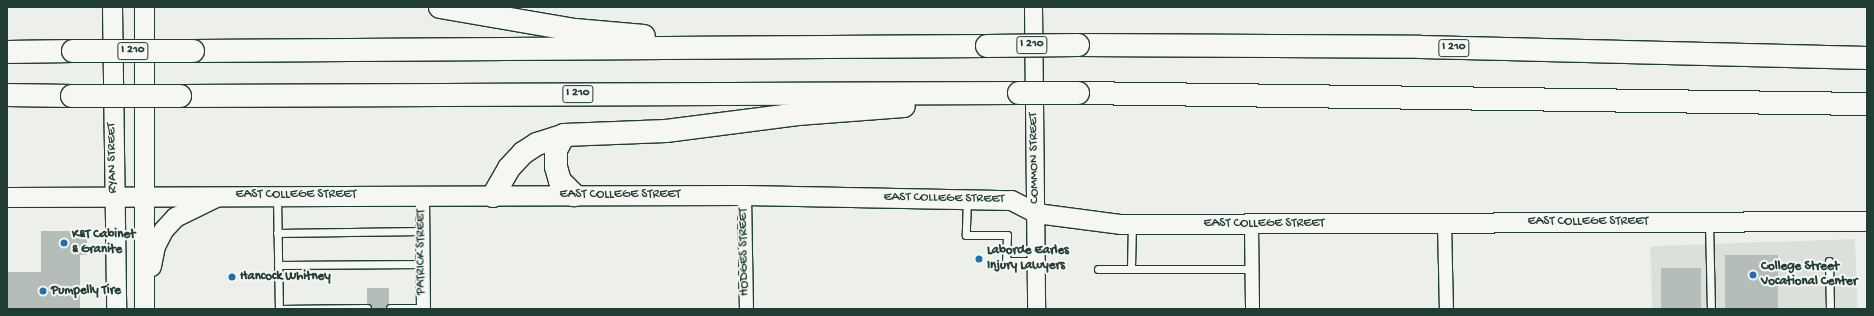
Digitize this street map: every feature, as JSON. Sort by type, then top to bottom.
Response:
[{"type":"highway","points":[[440,7],[575,30],[774,48]]},
{"type":"highway","name":"I 210","points":[[7,52],[193,52],[1078,45],[1420,47],[1867,58]]},
{"type":"highway","points":[[493,196],[509,168],[523,153],[537,144],[564,135],[666,131],[798,114],[936,104],[982,93]]},
{"type":"highway","name":"I 210","points":[[7,95],[180,96],[1078,93],[1867,104]]},
{"type":"highway","points":[[1829,103],[1867,111]]},
{"type":"highway","points":[[564,135],[556,150],[556,167],[560,181],[574,196]]},
{"type":"main road","name":"RYAN STREET","points":[[112,7],[113,195],[116,309]]},
{"type":"main road","points":[[144,7],[144,303]]},
{"type":"main road","points":[[144,303],[155,246],[163,230],[175,217],[222,195]]},
{"type":"main road","name":"EAST COLLEGE STREET","points":[[7,196],[744,195],[1011,200],[1036,213],[1132,224],[1251,225],[1867,221]]},
{"type":"street","name":"COMMON STREET","points":[[1033,7],[1036,309]]},
{"type":"street","name":"PATRICK STREET","points":[[422,195],[423,308]]},
{"type":"street","name":"HODGES STREET","points":[[744,195],[746,309]]},
{"type":"street","points":[[1444,223],[1446,309]]},
{"type":"street","points":[[1251,225],[1252,309]]},
{"type":"lane","points":[[277,195],[278,309],[367,308]]},
{"type":"lane","points":[[966,199],[966,235],[1007,235],[1006,261],[1036,261]]},
{"type":"lane","points":[[1709,222],[1711,309]]},
{"type":"lane","points":[[1131,269],[1132,224]]},
{"type":"lane","points":[[277,233],[422,231]]},
{"type":"lane","points":[[1829,261],[1830,309]]},
{"type":"lane","points":[[278,265],[422,264]]},
{"type":"lane","points":[[1098,269],[1252,269]]},
{"type":"lane","points":[[390,308],[423,308]]},
{"type":"shaded area","name":"College Street Vocational Center","points":[[1855,239],[1857,309],[1652,309],[1650,246]]},
{"type":"building","name":"Pumpelly Tire","points":[[41,231],[87,231],[87,255],[80,255],[80,309],[7,309],[7,272],[41,272]]},
{"type":"building","points":[[1725,255],[1778,255],[1778,309],[1725,309]]},
{"type":"building","points":[[1661,268],[1701,268],[1701,309],[1661,309]]},
{"type":"building","points":[[367,288],[389,288],[389,303],[385,309],[372,309],[367,303]]},
{"type":"place","name":"K&T Cabinet & Granite","points":[[64,243]]},
{"type":"place","name":"Laborde Earles Injury Lawyers","points":[[979,259]]},
{"type":"place","name":"College Street Vocational Center","points":[[1753,275]]},
{"type":"place","name":"Hancock Whitney","points":[[232,277]]},
{"type":"place","name":"Pumpelly Tire","points":[[43,291]]}]
